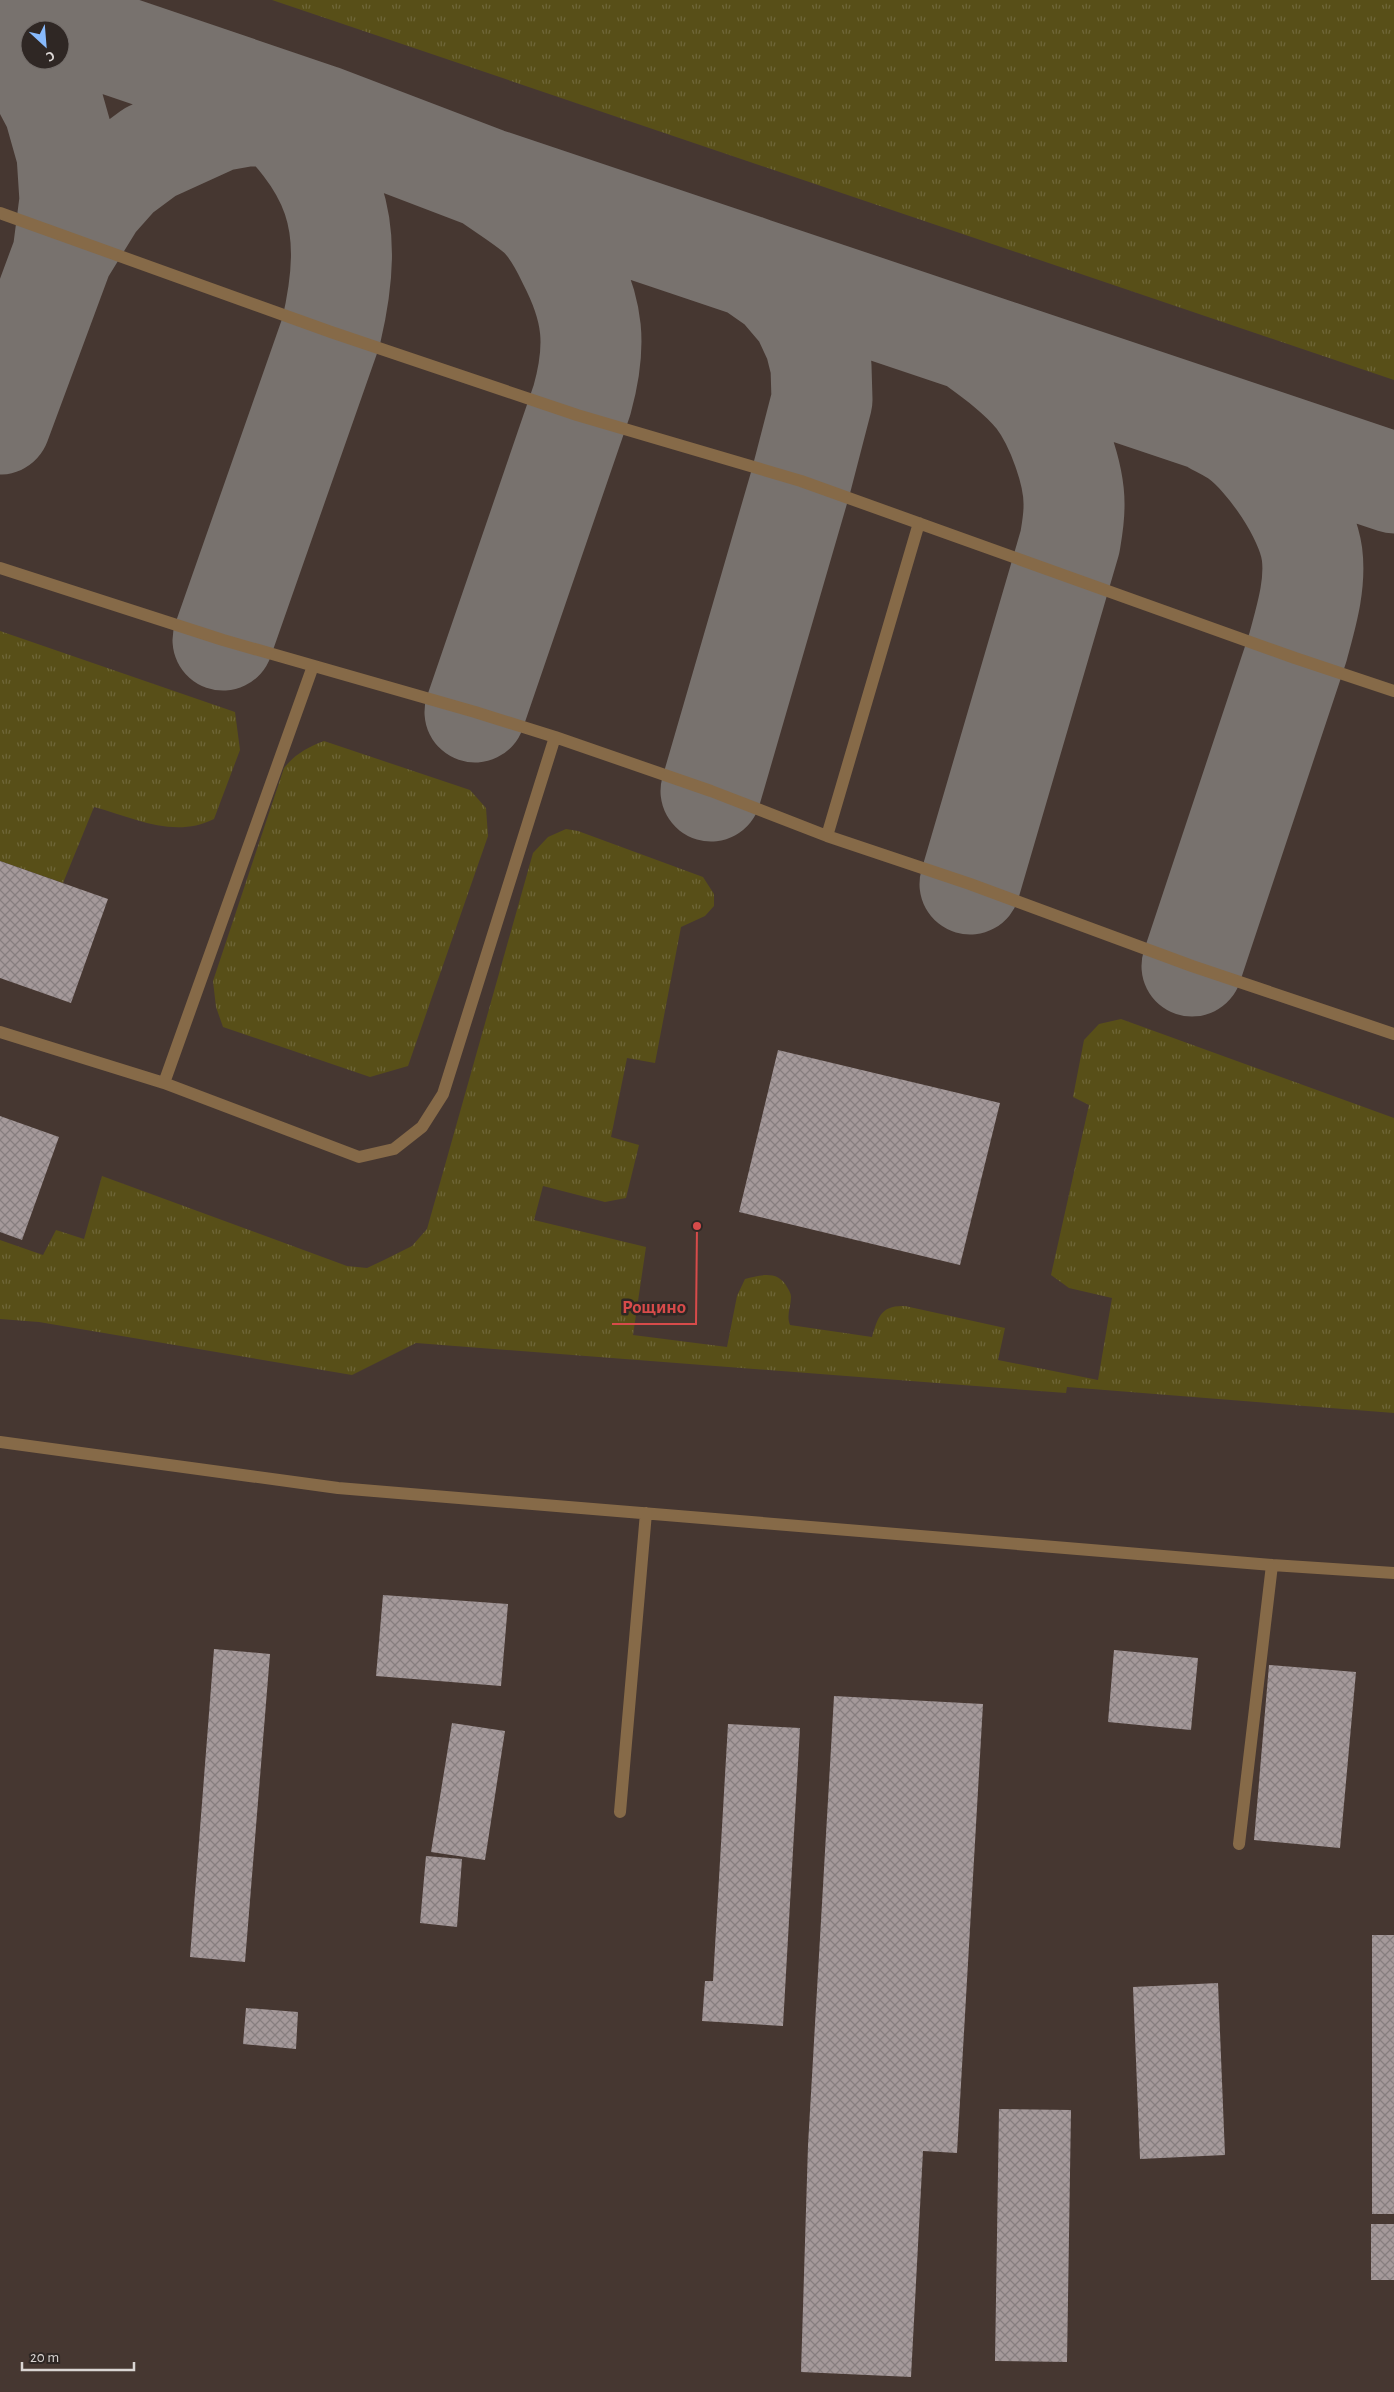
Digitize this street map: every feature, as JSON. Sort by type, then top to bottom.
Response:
[{"type":"lane","points":[[0,212],[331,332],[577,415],[801,481],[1295,658],[1394,691]]},
{"type":"lane","points":[[827,836],[919,522]]},
{"type":"lane","points":[[0,568],[222,640],[555,737],[711,791],[827,836],[970,884],[1192,966],[1394,1034]]},
{"type":"lane","points":[[164,1083],[313,666]]},
{"type":"lane","points":[[0,1032],[164,1083],[359,1157],[394,1149],[422,1127],[443,1094],[555,737]]},
{"type":"lane","points":[[0,1442],[338,1488],[1272,1565],[1394,1573]]},
{"type":"lane","points":[[620,1812],[646,1513]]},
{"type":"lane","points":[[1239,1844],[1272,1565]]},
{"type":"shaded area","points":[[0,0],[1394,0],[1394,2392],[0,2392]]},
{"type":"green space","points":[[272,0],[1394,0],[1394,380]]},
{"type":"green space","points":[[0,631],[235,712],[240,750],[214,819],[199,825],[169,827],[139,821],[94,807],[63,883],[0,861]]},
{"type":"green space","points":[[324,741],[470,790],[486,808],[488,836],[408,1066],[370,1077],[223,1027],[216,1007],[213,981],[284,768],[302,752]]},
{"type":"green space","points":[[566,829],[578,831],[703,877],[714,894],[714,906],[705,916],[681,927],[655,1063],[627,1058],[611,1137],[639,1145],[626,1198],[605,1202],[543,1186],[534,1220],[646,1247],[633,1335],[727,1347],[737,1296],[745,1279],[768,1275],[779,1278],[790,1292],[788,1318],[790,1325],[872,1337],[879,1318],[886,1310],[897,1306],[905,1306],[1005,1328],[998,1360],[1098,1380],[1112,1298],[1069,1288],[1051,1275],[1089,1105],[1073,1097],[1084,1040],[1099,1024],[1121,1019],[1394,1118],[1394,1413],[1067,1387],[1066,1393],[416,1343],[352,1375],[39,1322],[0,1319],[0,1240],[43,1255],[56,1230],[84,1239],[102,1176],[347,1266],[367,1268],[412,1246],[427,1229],[533,853],[548,837]]},
{"type":"building","points":[[0,861],[108,899],[71,1003],[0,978]]},
{"type":"building","points":[[778,1050],[1000,1103],[960,1265],[739,1212]]},
{"type":"building","points":[[0,1116],[59,1137],[22,1240],[0,1232]]},
{"type":"building","points":[[383,1595],[508,1604],[501,1686],[376,1676]]},
{"type":"building","points":[[214,1649],[270,1654],[245,1962],[190,1957]]},
{"type":"building","points":[[1114,1650],[1198,1658],[1191,1730],[1108,1722]]},
{"type":"building","points":[[1269,1665],[1356,1672],[1340,1848],[1254,1840]]},
{"type":"building","points":[[834,1696],[983,1704],[957,2153],[923,2151],[911,2377],[801,2372],[808,2145]]},
{"type":"building","points":[[452,1723],[505,1731],[485,1860],[431,1852]]},
{"type":"building","points":[[728,1724],[800,1728],[783,2026],[702,2021],[705,1981],[713,1981]]},
{"type":"building","points":[[426,1856],[462,1859],[457,1927],[420,1923]]},
{"type":"building","points":[[1372,1935],[1394,1935],[1394,2214],[1372,2214]]},
{"type":"building","points":[[1218,1983],[1225,2155],[1140,2159],[1133,1987]]},
{"type":"building","points":[[246,2008],[298,2012],[296,2049],[243,2044]]},
{"type":"building","points":[[999,2109],[1071,2110],[1067,2362],[995,2361]]},
{"type":"building","points":[[1371,2224],[1394,2224],[1394,2280],[1371,2280]]},
{"type":"taxiway","points":[[0,6],[321,115],[486,178],[1394,483]]},
{"type":"taxiway","points":[[0,29],[28,59],[54,108],[67,154],[70,200],[63,254],[0,424]]},
{"type":"taxiway","points":[[223,640],[331,332],[339,293],[341,258],[340,227],[333,198],[321,171],[303,145],[281,119],[252,92]]},
{"type":"taxiway","points":[[63,254],[95,202],[119,175],[150,152],[218,121],[246,116],[310,115]]},
{"type":"taxiway","points":[[475,712],[582,400],[590,363],[591,345],[588,313],[583,296],[577,279],[555,237],[539,216],[489,180]]},
{"type":"taxiway","points":[[711,791],[801,481],[822,400],[821,366],[815,342],[802,314],[779,287],[749,266]]},
{"type":"taxiway","points":[[970,884],[1070,542],[1074,507],[1071,480],[1063,449],[1043,408],[1036,397],[1006,367],[972,342]]},
{"type":"taxiway","points":[[1192,966],[1298,647],[1310,601],[1313,577],[1309,539],[1284,489],[1273,473],[1249,447],[1234,435],[1214,424]]},
{"type":"place","name":"Рощино","points":[[697,1226]]}]
